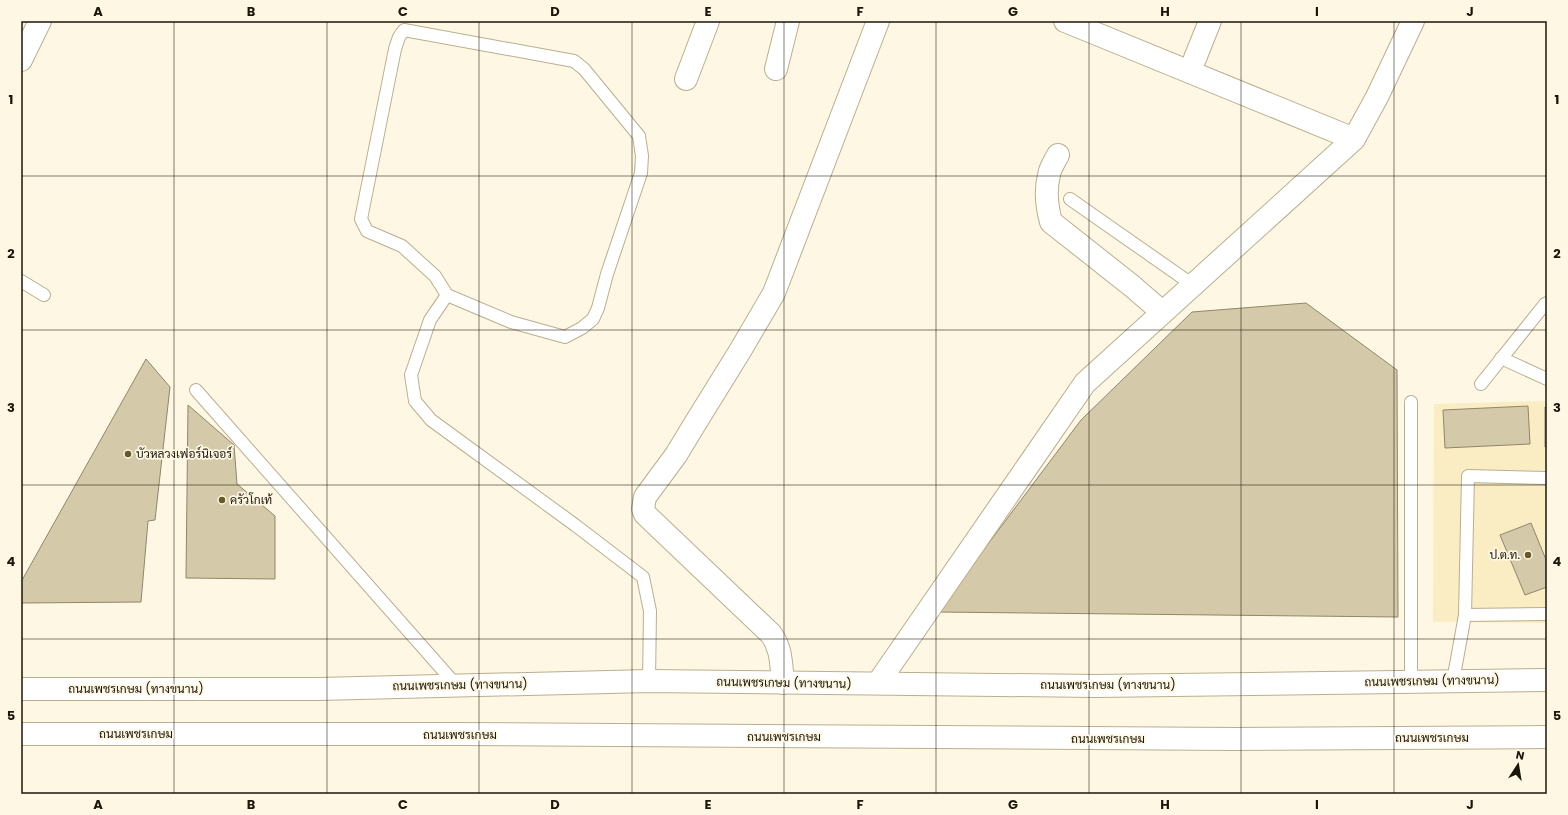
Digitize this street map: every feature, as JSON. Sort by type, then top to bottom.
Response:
[{"type":"main road","points":[[21,60],[40,21]]},
{"type":"main road","points":[[686,79],[708,21]]},
{"type":"main road","points":[[776,69],[788,21]]},
{"type":"main road","points":[[783,683],[780,652],[776,641],[771,634],[645,514],[643,509],[644,500],[676,455],[774,293],[878,21]]},
{"type":"main road","points":[[1065,21],[1354,139]]},
{"type":"main road","points":[[1190,71],[1210,21]]},
{"type":"main road","points":[[878,683],[1085,383],[1354,139],[1377,97],[1413,21]]},
{"type":"main road","points":[[1058,155],[1049,175],[1047,188],[1047,207],[1051,222],[1132,286],[1162,312]]},
{"type":"main road","name":"ถนนเพชรเกษม (ทางขนาน)","points":[[21,689],[319,689],[649,681],[1096,686],[1547,680]]},
{"type":"main road","name":"ถนนเพชรเกษม","points":[[21,734],[467,734],[1234,740],[1547,737]]},
{"type":"lane","points":[[404,30],[574,61],[584,69],[639,136],[642,156],[642,174],[607,274],[598,308],[593,319],[582,328],[565,337],[511,322],[447,294],[435,276],[402,246],[367,231],[361,219],[395,49],[398,37],[404,30]]},
{"type":"lane","points":[[1070,198],[1193,285]]},
{"type":"lane","points":[[21,280],[44,295]]},
{"type":"lane","points":[[447,294],[430,320],[411,374],[415,402],[431,420],[575,525],[643,577],[650,611],[649,681]]},
{"type":"lane","points":[[1481,384],[1544,304],[1547,304]]},
{"type":"lane","points":[[1501,358],[1547,379]]},
{"type":"lane","points":[[196,390],[456,685]]},
{"type":"lane","points":[[1411,402],[1411,681]]},
{"type":"lane","points":[[1453,681],[1465,615],[1468,476],[1547,478]]},
{"type":"lane","points":[[1465,615],[1547,614]]},
{"type":"shaded area","points":[[1547,401],[1547,623],[1433,622],[1434,404]]},
{"type":"building","points":[[1306,303],[1397,370],[1398,617],[937,612],[1081,420],[1192,312]]},
{"type":"building","name":"บัวหลวงเฟอร์นิเจอร์","points":[[146,359],[170,387],[155,520],[148,521],[141,602],[21,603],[21,582]]},
{"type":"building","name":"ครัวโกเท้","points":[[188,405],[234,445],[237,484],[275,516],[275,579],[186,578]]},
{"type":"building","points":[[1528,406],[1530,444],[1445,448],[1443,410]]},
{"type":"building","points":[[1545,407],[1547,407],[1547,447],[1545,447]]},
{"type":"building","points":[[1531,523],[1547,562],[1547,587],[1525,595],[1500,535]]},
{"type":"place","name":"บัวหลวงเฟอร์นิเจอร์","points":[[128,454]]},
{"type":"place","name":"ครัวโกเท้","points":[[222,500]]},
{"type":"place","name":"ป.ต.ท.","points":[[1528,555]]}]
